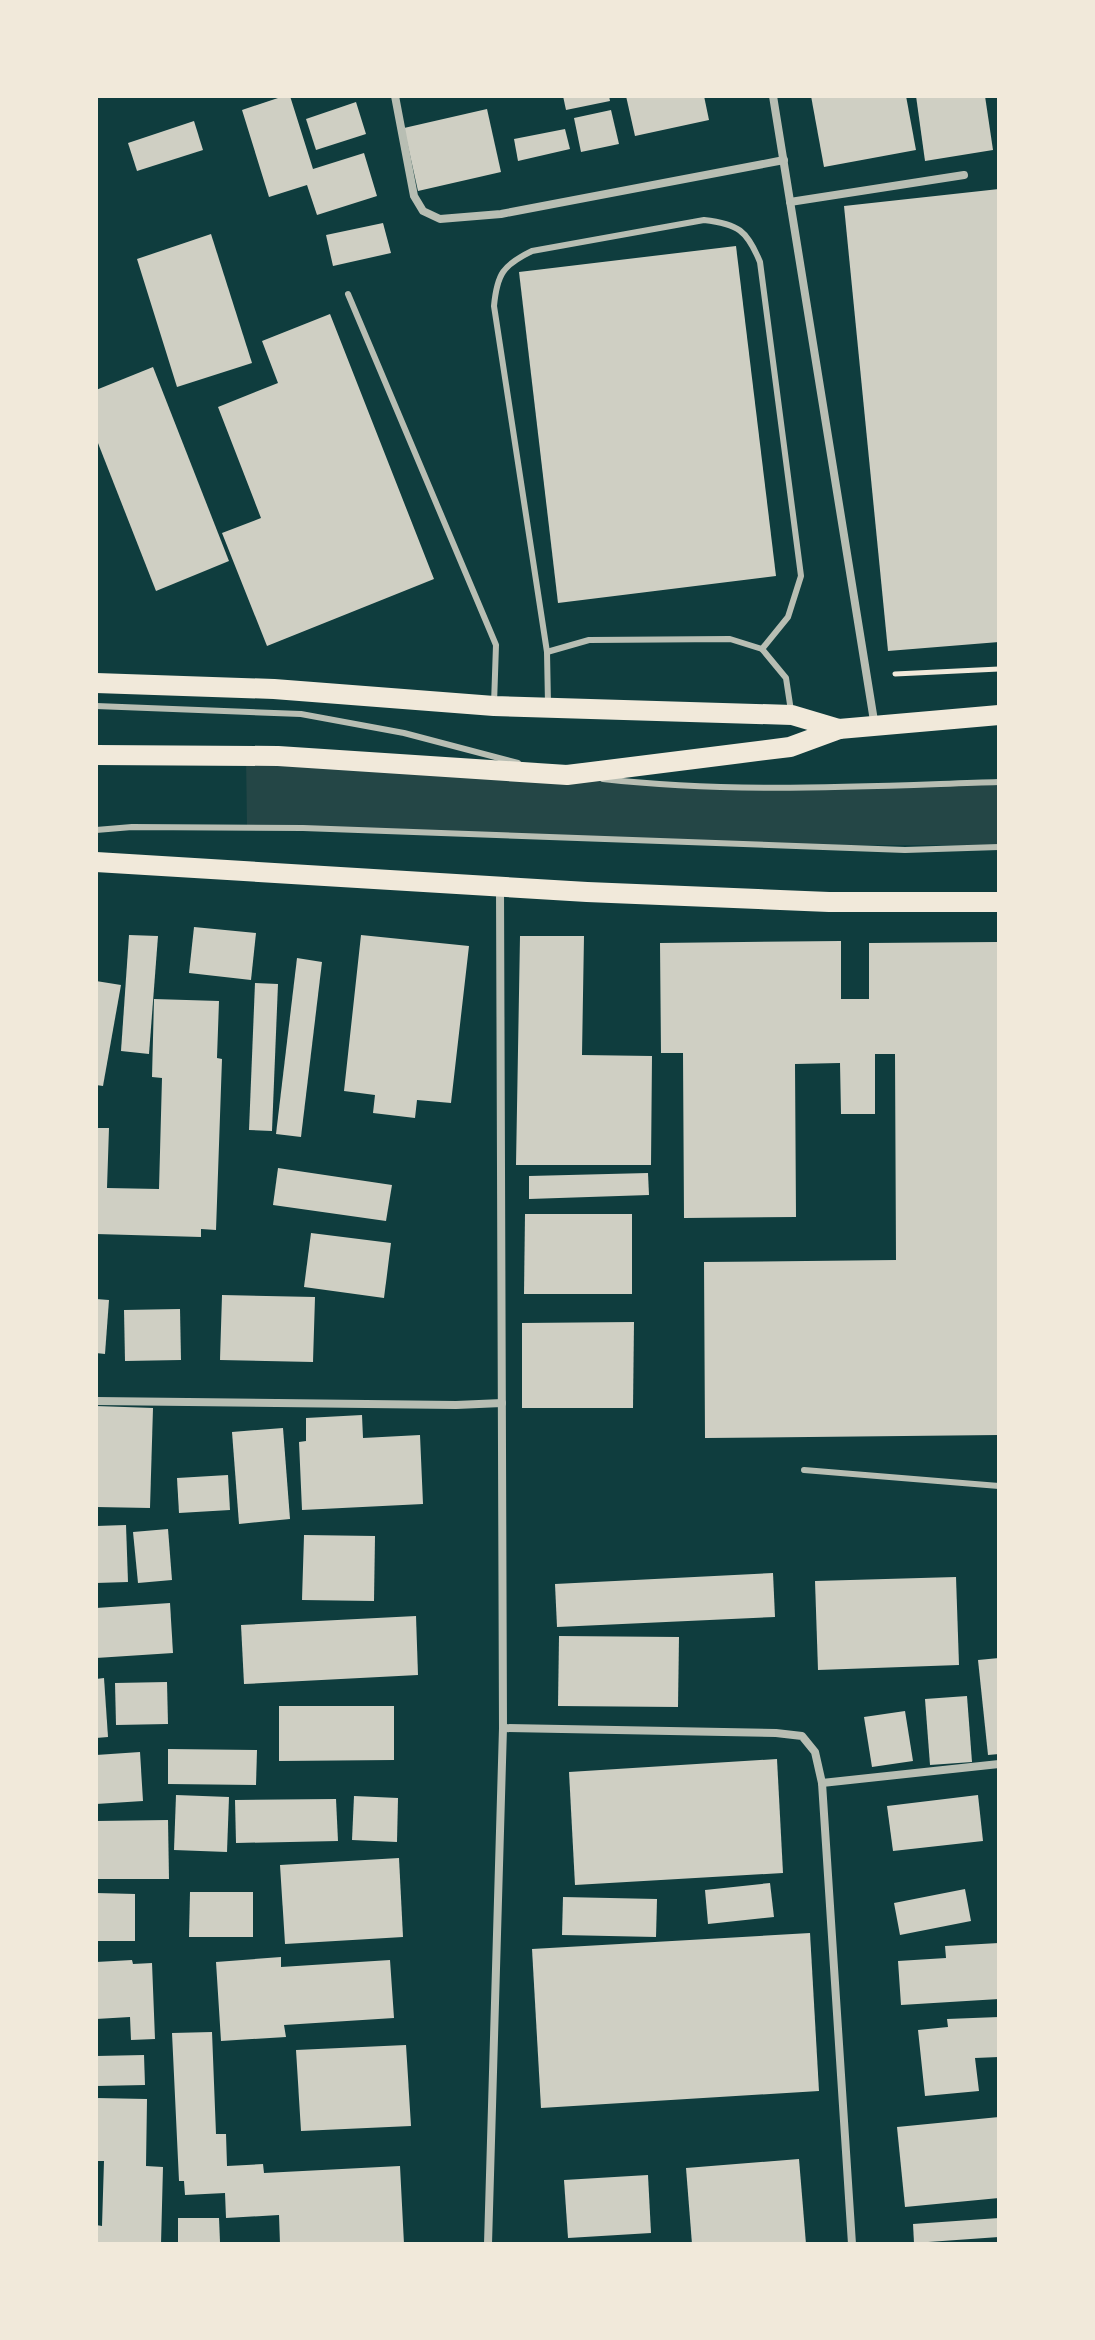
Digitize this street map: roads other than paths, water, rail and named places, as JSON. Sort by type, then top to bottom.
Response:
[{"type":"main road","points":[[96,683],[274,689],[494,706],[792,715],[839,729],[999,715]]},
{"type":"main road","points":[[96,755],[278,756],[567,775],[790,747],[839,729]]},
{"type":"main road","points":[[96,862],[500,888],[829,902],[999,902]]},
{"type":"street","points":[[395,96],[414,196],[423,211],[440,219],[501,214],[784,160]]},
{"type":"street","points":[[773,96],[875,728]]},
{"type":"street","points":[[790,202],[964,175]]},
{"type":"street","points":[[488,2244],[503,1728],[500,888]]},
{"type":"street","points":[[96,1401],[502,1403]]},
{"type":"street","points":[[503,1728],[802,1736],[815,1752],[822,1783],[852,2244]]},
{"type":"street","points":[[822,1783],[999,1764]]},
{"type":"lane","points":[[548,707],[547,652],[494,306],[497,282],[510,262],[532,251],[704,220],[729,223],[750,238],[760,262],[801,576],[788,617],[762,649]]},
{"type":"lane","points":[[348,294],[496,645],[494,706]]},
{"type":"lane","points":[[547,652],[589,640],[730,639],[762,649],[786,678],[792,715]]},
{"type":"lane","points":[[96,706],[301,714],[404,733],[567,775],[658,786],[779,789],[999,782]]},
{"type":"lane","points":[[96,830],[147,827],[303,828],[905,850],[999,847]]},
{"type":"lane","points":[[804,1470],[999,1486]]}]
